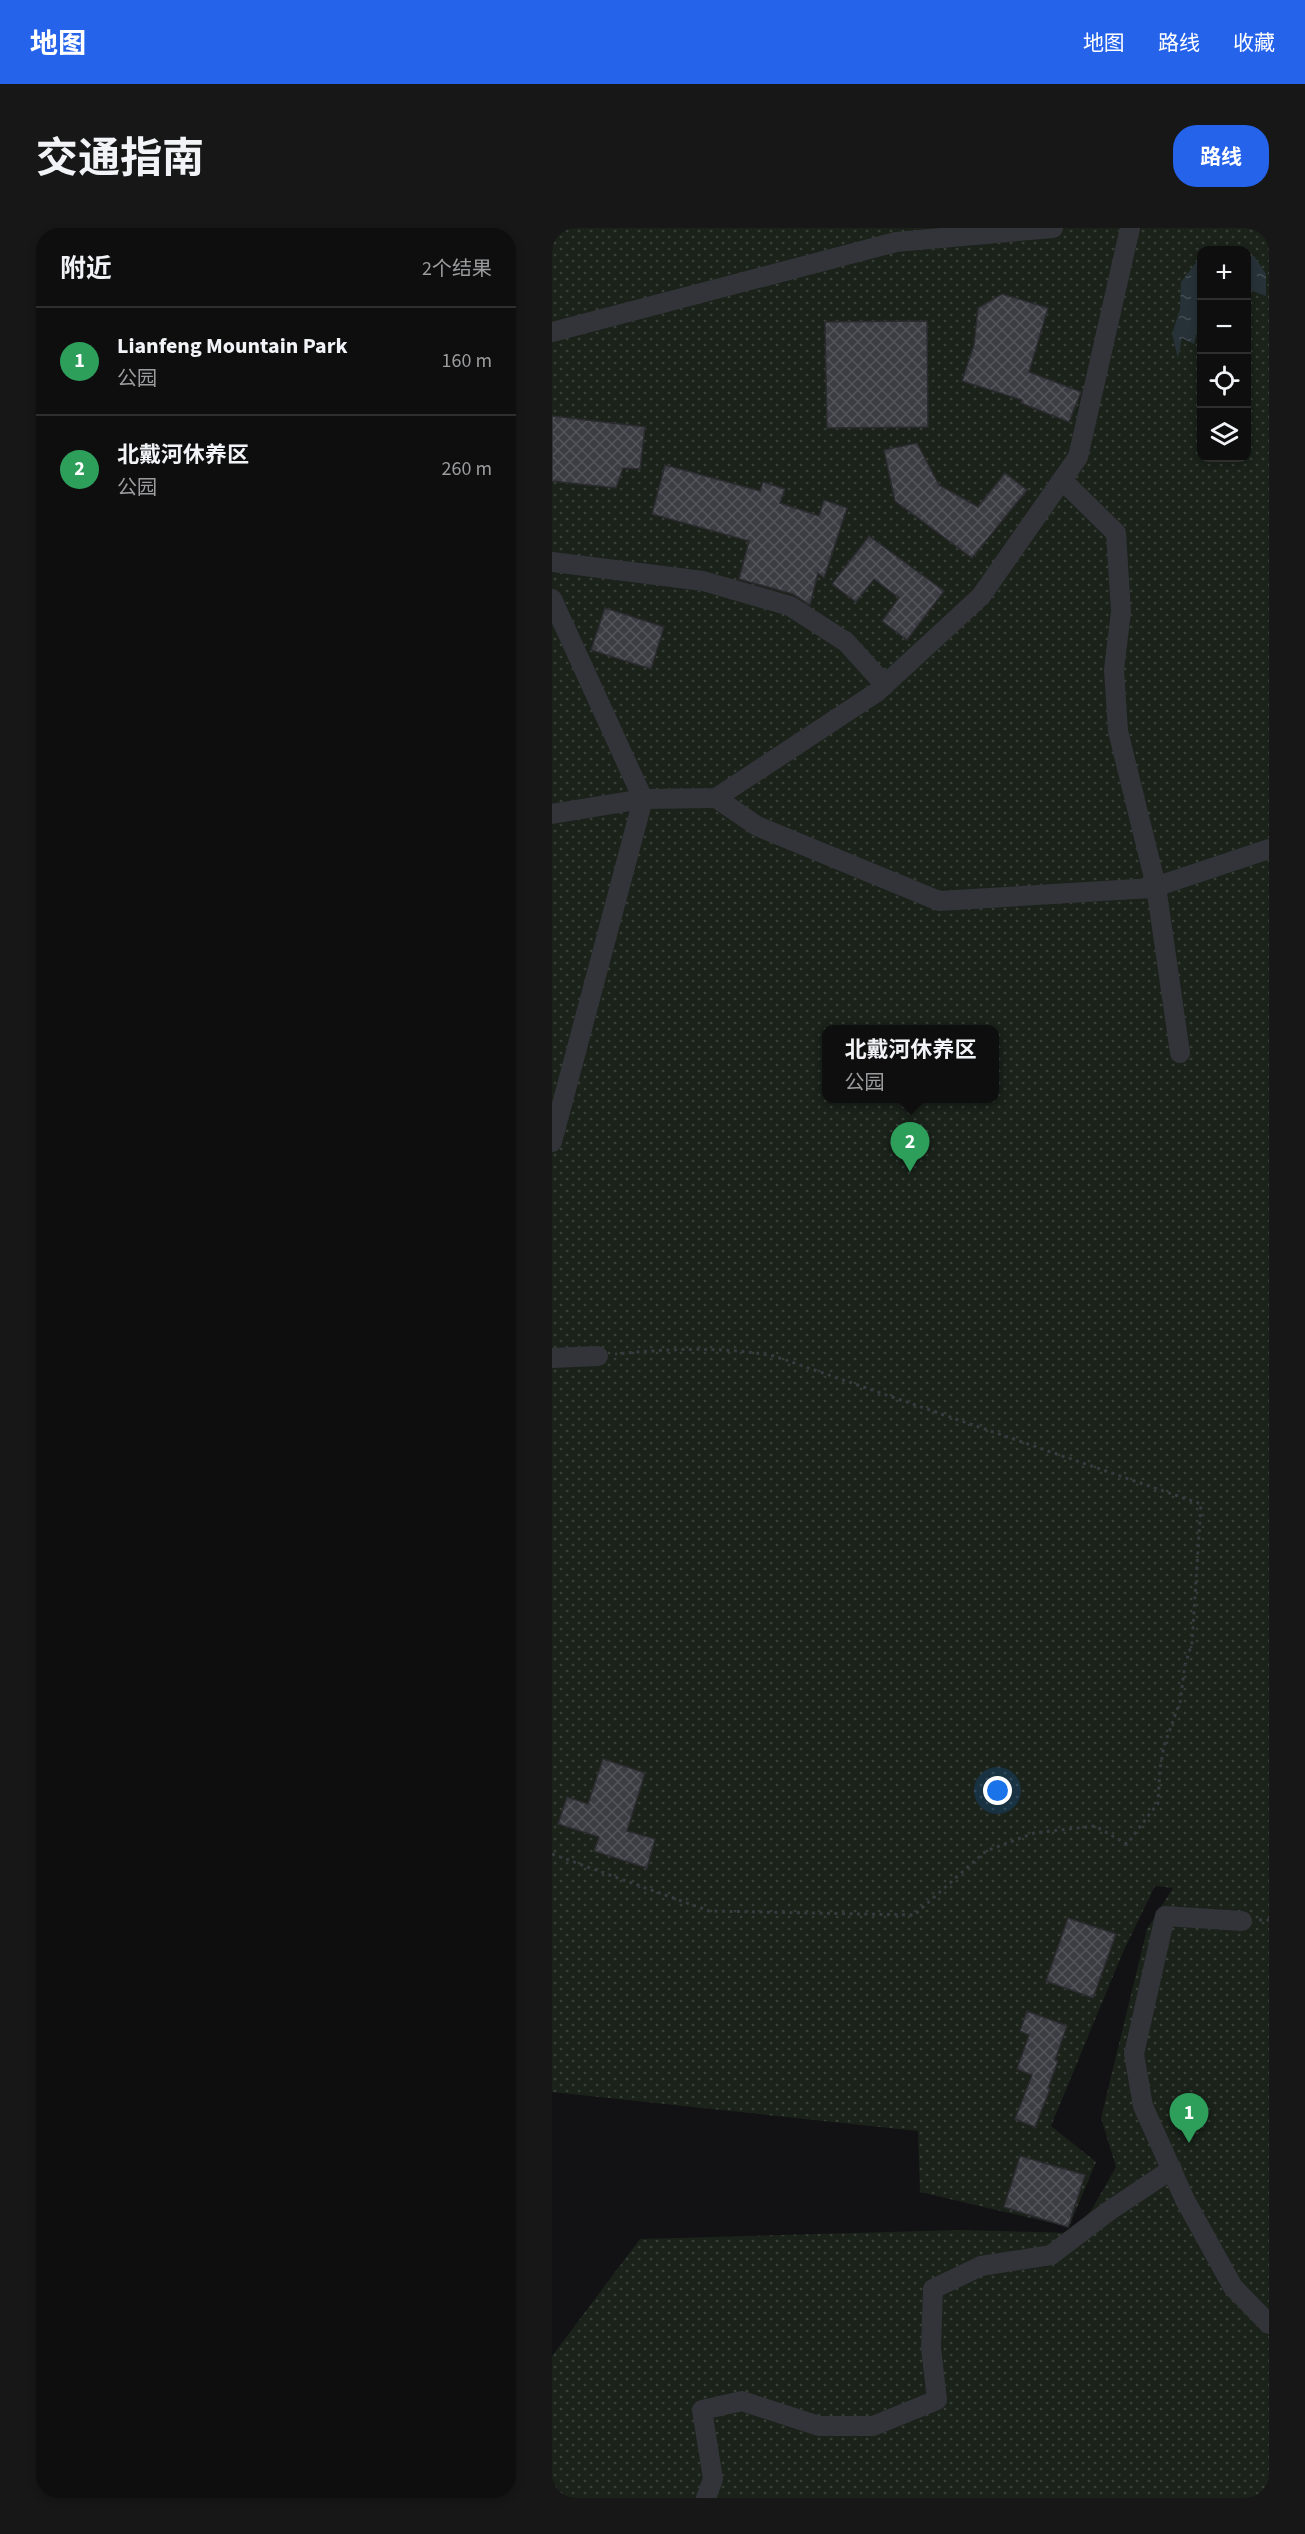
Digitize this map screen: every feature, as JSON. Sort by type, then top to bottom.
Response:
[{"type":"street","points":[[552,332],[896,242],[1053,228]]},
{"type":"street","points":[[552,814],[643,800],[716,798],[885,685],[981,596],[1078,457],[1130,228]]},
{"type":"street","points":[[1062,480],[1116,533],[1121,611],[1114,670],[1118,731],[1156,886],[1180,1053]]},
{"type":"street","points":[[552,562],[704,581],[790,606],[846,642],[885,685]]},
{"type":"street","points":[[552,598],[643,800],[552,1142]]},
{"type":"street","points":[[716,798],[758,826],[939,901],[1156,886],[1269,849]]},
{"type":"street","points":[[552,1358],[598,1356]]},
{"type":"street","points":[[1242,1921],[1165,1916],[1134,2054],[1143,2106],[1172,2169],[1233,2288],[1269,2324]]},
{"type":"street","points":[[706,2498],[713,2479],[702,2410],[742,2401],[819,2426],[873,2426],[936,2400],[931,2348],[933,2289],[981,2266],[1051,2255],[1109,2211],[1172,2169]]},
{"type":"path","points":[[552,1854],[709,1911],[914,1915],[986,1851],[1034,1833],[1095,1826],[1127,1844],[1158,1803],[1162,1757],[1180,1702],[1185,1665],[1192,1643],[1201,1504],[774,1356],[748,1351],[661,1350],[598,1356]]},
{"type":"shaded area","points":[[552,228],[1269,228],[1269,2498],[552,2498],[552,2356],[640,2239],[960,2230],[1072,2233],[1092,2209],[1116,2167],[1101,2118],[1147,1929],[1173,1888],[1155,1886],[1123,1952],[1051,2126],[1096,2162],[1069,2227],[920,2192],[918,2131],[552,2092]]},
{"type":"water","points":[[1251,256],[1254,256],[1266,274],[1266,296],[1251,290]]},
{"type":"water","points":[[1197,261],[1197,332],[1194,344],[1182,338],[1178,358],[1172,334],[1180,309],[1181,282]]},
{"type":"building","points":[[1002,294],[1048,308],[1029,372],[1081,392],[1069,422],[1021,403],[1022,400],[962,381],[974,345],[978,308]]},
{"type":"building","points":[[927,321],[928,427],[827,428],[825,322]]},
{"type":"building","points":[[552,416],[645,427],[640,469],[623,468],[616,488],[552,481]]},
{"type":"building","points":[[917,443],[939,485],[978,507],[1005,473],[1027,490],[972,558],[895,501],[884,450]]},
{"type":"building","points":[[665,465],[760,491],[763,482],[785,489],[780,503],[819,516],[824,500],[847,508],[824,578],[818,573],[810,605],[793,594],[739,579],[749,541],[652,514]]},
{"type":"building","points":[[869,536],[944,591],[907,640],[882,621],[899,598],[874,579],[856,602],[832,584]]},
{"type":"building","points":[[605,608],[664,627],[651,669],[591,650]]},
{"type":"building","points":[[603,1759],[645,1773],[627,1831],[655,1839],[647,1868],[594,1851],[599,1837],[558,1824],[567,1797],[588,1804]]},
{"type":"building","points":[[1068,1918],[1116,1934],[1093,1998],[1046,1981]]},
{"type":"building","points":[[1027,2011],[1067,2026],[1055,2060],[1058,2061],[1048,2088],[1050,2089],[1035,2127],[1015,2119],[1032,2075],[1017,2069],[1029,2035],[1020,2031]]},
{"type":"building","points":[[1020,2156],[1085,2175],[1068,2227],[1004,2207]]},
{"type":"place","name":"北戴河休养区","points":[[910,1172]]},
{"type":"place","name":"Lianfeng Mountain Park","points":[[1189,2143]]}]
